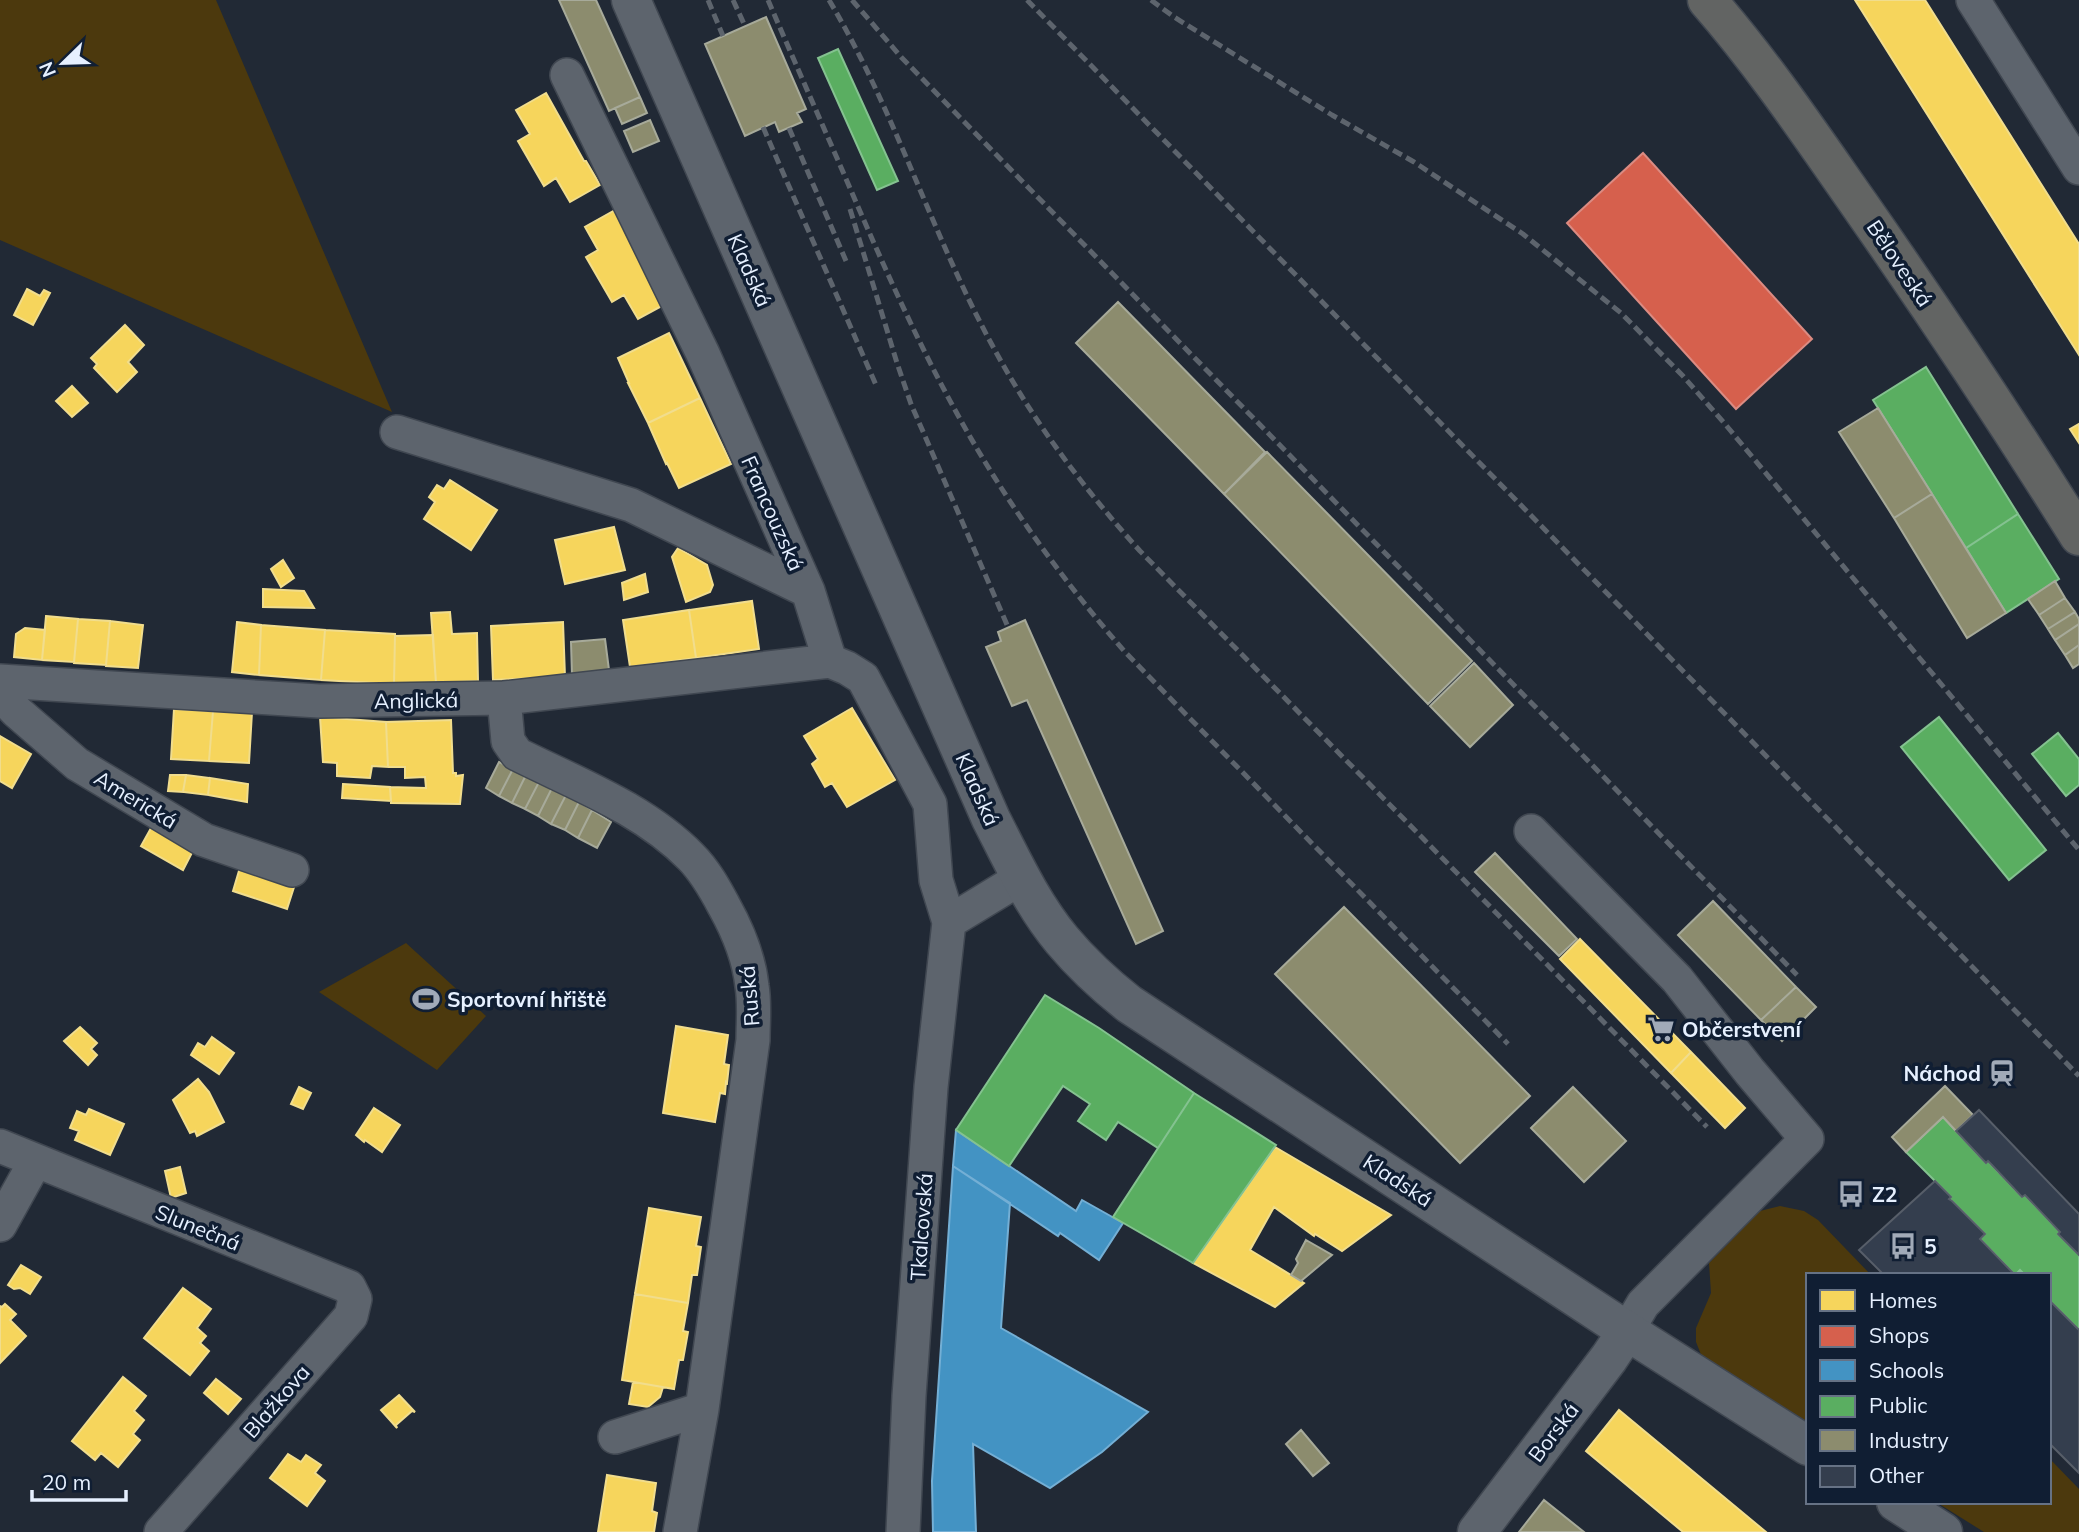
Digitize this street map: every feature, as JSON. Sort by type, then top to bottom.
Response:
[{"type":"main road","name":"Kladská","points":[[631,0],[986,807],[1021,878],[1062,940],[1105,985],[1129,1004],[1635,1318],[1806,1445]]},
{"type":"main road","name":"Běloveská","points":[[1707,0],[1777,86],[1902,265],[2079,536]]},
{"type":"main road","name":"Borská","points":[[1477,1532],[1609,1358],[1635,1318]]},
{"type":"main road","points":[[1899,1504],[1943,1532]]},
{"type":"street","points":[[1973,0],[2079,168]]},
{"type":"street","name":"Francouzská","points":[[567,75],[703,354],[808,591]]},
{"type":"street","name":"Francouzská","points":[[397,432],[631,505],[808,591]]},
{"type":"street","points":[[808,591],[830,661]]},
{"type":"street","name":"Anglická","points":[[0,681],[319,701],[504,698],[830,661]]},
{"type":"street","name":"Tkalcovská","points":[[830,661],[863,678],[930,804],[936,880],[949,922],[930,1101],[909,1396],[903,1532]]},
{"type":"street","name":"Americká","points":[[0,694],[77,764],[100,778],[204,840],[292,870]]},
{"type":"street","name":"Ruská","points":[[504,698],[508,741],[517,754],[618,804],[660,829],[693,859],[712,885],[731,919],[747,959],[753,988],[753,1040],[702,1409],[680,1532]]},
{"type":"street","points":[[1531,831],[1677,979],[1807,1139],[1635,1318]]},
{"type":"street","points":[[949,922],[1021,878]]},
{"type":"street","name":"Slunečná","points":[[0,1146],[349,1287],[355,1299]]},
{"type":"street","points":[[0,1225],[35,1162]]},
{"type":"street","name":"Blažkova","points":[[161,1532],[351,1316],[355,1299]]},
{"type":"street","points":[[615,1437],[702,1409]]},
{"type":"shaded area","points":[[0,0],[216,0],[392,412],[0,240]]},
{"type":"shaded area","points":[[406,943],[486,1016],[437,1070],[319,992]]},
{"type":"shaded area","points":[[1780,1206],[1804,1211],[1818,1220],[1869,1273],[1806,1273],[1806,1421],[1702,1357],[1696,1342],[1696,1328],[1711,1293],[1709,1263],[1760,1211]]},
{"type":"shaded area","points":[[2051,1460],[2079,1489],[2079,1532],[1984,1532],[1939,1504],[2051,1504]]},
{"type":"building: Homes","points":[[1855,0],[1925,0],[2079,244],[2079,355]]},
{"type":"building: Homes","points":[[546,93],[600,185],[570,202],[556,178],[544,186],[518,141],[530,134],[516,110]]},
{"type":"building: Homes","points":[[615,210],[669,302],[638,319],[624,295],[612,302],[586,257],[598,250],[585,227]]},
{"type":"building: Homes","points":[[27,289],[40,296],[44,290],[50,293],[33,325],[14,315]]},
{"type":"building: Homes","points":[[125,325],[144,345],[128,362],[137,372],[117,392],[94,368],[97,364],[91,358]]},
{"type":"building: Homes","points":[[669,333],[700,398],[648,423],[618,358]]},
{"type":"building: Homes","points":[[72,386],[88,403],[72,417],[56,401]]},
{"type":"building: Homes","points":[[700,398],[731,464],[679,488],[648,423]]},
{"type":"building: Homes","points":[[2079,424],[2079,443],[2070,429]]},
{"type":"building: Homes","points":[[450,480],[497,510],[471,550],[424,519],[435,502],[429,497],[437,485],[444,489]]},
{"type":"building: Homes","points":[[614,527],[625,570],[565,584],[555,540]]},
{"type":"building: Homes","points":[[678,548],[707,565],[713,585],[710,592],[686,602],[672,557]]},
{"type":"building: Homes","points":[[283,560],[294,578],[281,587],[271,569]]},
{"type":"building: Homes","points":[[645,574],[648,592],[624,600],[622,583]]},
{"type":"building: Homes","points":[[263,589],[304,591],[314,608],[263,607]]},
{"type":"building: Homes","points":[[752,601],[759,649],[696,658],[689,610]]},
{"type":"building: Homes","points":[[689,610],[696,658],[630,667],[623,620]]},
{"type":"building: Homes","points":[[450,612],[452,634],[477,633],[478,681],[436,683],[431,613]]},
{"type":"building: Homes","points":[[46,616],[78,619],[74,662],[42,660]]},
{"type":"building: Homes","points":[[78,619],[110,621],[106,665],[74,663]]},
{"type":"building: Homes","points":[[110,621],[143,625],[138,668],[106,666]]},
{"type":"building: Homes","points":[[237,622],[261,625],[259,675],[232,672]]},
{"type":"building: Homes","points":[[563,622],[565,677],[493,680],[491,626]]},
{"type":"building: Homes","points":[[261,625],[325,630],[321,680],[259,675]]},
{"type":"building: Homes","points":[[25,628],[45,630],[42,660],[14,657],[16,634]]},
{"type":"building: Homes","points":[[325,630],[395,634],[394,684],[321,680]]},
{"type":"building: Homes","points":[[433,635],[436,683],[394,684],[395,636]]},
{"type":"building: Homes","points":[[852,708],[895,780],[847,807],[832,783],[825,787],[812,764],[818,759],[804,736]]},
{"type":"building: Homes","points":[[174,709],[213,711],[209,761],[171,759]]},
{"type":"building: Homes","points":[[213,711],[252,712],[249,763],[209,761]]},
{"type":"building: Homes","points":[[320,717],[386,722],[388,767],[372,766],[370,778],[337,776],[337,763],[323,762]]},
{"type":"building: Homes","points":[[451,720],[453,773],[456,773],[456,776],[463,775],[460,804],[391,803],[390,787],[426,788],[425,777],[405,778],[405,767],[388,767],[386,722]]},
{"type":"building: Homes","points":[[0,736],[31,754],[12,788],[0,781]]},
{"type":"building: Homes","points":[[170,775],[186,775],[183,792],[168,791]]},
{"type":"building: Homes","points":[[186,775],[210,778],[208,795],[183,792]]},
{"type":"building: Homes","points":[[210,778],[248,784],[247,802],[208,795]]},
{"type":"building: Homes","points":[[343,784],[390,787],[391,801],[342,798]]},
{"type":"building: Homes","points":[[155,821],[196,845],[183,870],[141,846]]},
{"type":"building: Homes","points":[[241,864],[296,881],[287,909],[233,891]]},
{"type":"building: Homes","points":[[1580,939],[1691,1052],[1671,1073],[1560,959]]},
{"type":"building: Homes","points":[[676,1026],[728,1035],[724,1064],[729,1065],[727,1083],[725,1094],[720,1093],[715,1122],[663,1113]]},
{"type":"building: Homes","points":[[80,1027],[97,1043],[91,1049],[97,1055],[88,1065],[64,1041]]},
{"type":"building: Homes","points":[[212,1037],[234,1053],[219,1074],[191,1055],[198,1043],[205,1047]]},
{"type":"building: Homes","points":[[1691,1052],[1745,1108],[1725,1128],[1671,1073]]},
{"type":"building: Homes","points":[[198,1079],[209,1092],[224,1122],[197,1136],[195,1131],[190,1133],[173,1100]]},
{"type":"building: Homes","points":[[299,1087],[311,1093],[303,1109],[291,1104]]},
{"type":"building: Homes","points":[[374,1108],[400,1125],[382,1152],[356,1135]]},
{"type":"building: Homes","points":[[89,1109],[124,1124],[110,1155],[75,1140],[79,1131],[70,1128],[77,1111],[86,1115]]},
{"type":"building: Homes","points":[[1275,1147],[1391,1215],[1342,1251],[1315,1234],[1314,1236],[1274,1207],[1250,1250],[1304,1283],[1275,1307],[1193,1263]]},
{"type":"building: Homes","points":[[180,1167],[186,1193],[171,1198],[165,1171]]},
{"type":"building: Homes","points":[[649,1208],[701,1217],[696,1246],[701,1247],[697,1275],[692,1275],[688,1303],[635,1294]]},
{"type":"building: Homes","points":[[21,1265],[41,1277],[30,1294],[8,1285]]},
{"type":"building: Homes","points":[[183,1288],[211,1309],[197,1328],[206,1336],[200,1343],[209,1351],[190,1375],[144,1338]]},
{"type":"building: Homes","points":[[635,1294],[688,1303],[683,1331],[688,1332],[674,1389],[622,1380]]},
{"type":"building: Homes","points":[[5,1304],[16,1314],[10,1320],[26,1336],[0,1363],[0,1306]]},
{"type":"building: Homes","points":[[123,1377],[146,1396],[134,1411],[144,1420],[133,1434],[140,1440],[118,1467],[101,1453],[95,1460],[72,1441]]},
{"type":"building: Homes","points":[[216,1379],[241,1399],[228,1414],[204,1393]]},
{"type":"building: Homes","points":[[633,1382],[663,1387],[660,1397],[648,1407],[629,1404]]},
{"type":"building: Homes","points":[[399,1395],[415,1412],[412,1411],[396,1425],[397,1428],[381,1410]]},
{"type":"building: Homes","points":[[1619,1410],[1766,1532],[1683,1532],[1586,1451]]},
{"type":"building: Homes","points":[[288,1454],[301,1462],[306,1455],[321,1465],[315,1473],[325,1481],[307,1506],[270,1478]]},
{"type":"building: Homes","points":[[607,1475],[656,1483],[652,1511],[657,1513],[654,1532],[598,1532]]},
{"type":"building: Shops","points":[[1643,153],[1812,339],[1736,409],[1567,223]]},
{"type":"building: Schools","points":[[956,1130],[1076,1211],[1082,1200],[1123,1223],[1099,1260],[953,1166]]},
{"type":"building: Schools","points":[[953,1166],[1010,1203],[1001,1328],[1148,1412],[1102,1452],[1050,1488],[973,1444],[976,1532],[933,1532],[932,1481]]},
{"type":"building: Public","points":[[838,49],[898,181],[877,190],[818,58]]},
{"type":"building: Public","points":[[1926,367],[2018,514],[1966,548],[1873,400]]},
{"type":"building: Public","points":[[2018,514],[2059,579],[2006,613],[1966,548]]},
{"type":"building: Public","points":[[1939,717],[2046,850],[2009,880],[1901,747]]},
{"type":"building: Public","points":[[2058,733],[2079,759],[2079,785],[2066,796],[2032,754]]},
{"type":"building: Public","points":[[1045,995],[1099,1028],[1194,1093],[1158,1148],[1118,1122],[1106,1140],[1078,1121],[1090,1104],[1063,1086],[1009,1166],[956,1130]]},
{"type":"building: Public","points":[[1194,1093],[1276,1145],[1193,1263],[1113,1217]]},
{"type":"building: Public","points":[[1943,1117],[1986,1163],[1988,1161],[2022,1197],[2025,1195],[2079,1255],[2079,1330],[2051,1302],[2051,1273],[2023,1273],[2020,1270],[2013,1273],[1980,1239],[1985,1234],[1906,1152]]},
{"type":"building: Industry","points":[[559,0],[596,0],[640,97],[609,111]]},
{"type":"building: Industry","points":[[766,17],[806,109],[797,113],[802,122],[779,132],[775,122],[745,136],[705,44]]},
{"type":"building: Industry","points":[[640,97],[647,113],[622,124],[615,108]]},
{"type":"building: Industry","points":[[650,120],[659,141],[633,152],[624,131]]},
{"type":"building: Industry","points":[[1118,302],[1265,452],[1224,494],[1076,343]]},
{"type":"building: Industry","points":[[1878,408],[1932,494],[1894,518],[1839,432]]},
{"type":"building: Industry","points":[[1267,452],[1472,661],[1428,704],[1224,494]]},
{"type":"building: Industry","points":[[1932,494],[2006,613],[1967,638],[1894,518]]},
{"type":"building: Industry","points":[[2055,581],[2065,598],[2039,615],[2028,599]]},
{"type":"building: Industry","points":[[2065,598],[2075,612],[2048,629],[2039,615]]},
{"type":"building: Industry","points":[[2075,612],[2079,624],[2055,640],[2048,629]]},
{"type":"building: Industry","points":[[1025,620],[1163,931],[1136,944],[1027,700],[1012,706],[986,647],[1001,641],[998,632]]},
{"type":"building: Industry","points":[[2079,624],[2079,645],[2065,655],[2055,640]]},
{"type":"building: Industry","points":[[605,639],[609,670],[572,675],[571,642]]},
{"type":"building: Industry","points":[[2079,645],[2079,664],[2073,668],[2065,655]]},
{"type":"building: Industry","points":[[1474,663],[1513,705],[1470,747],[1430,706]]},
{"type":"building: Industry","points":[[499,762],[513,769],[499,796],[486,788]]},
{"type":"building: Industry","points":[[513,769],[526,775],[512,803],[499,796]]},
{"type":"building: Industry","points":[[526,775],[539,782],[525,809],[512,803]]},
{"type":"building: Industry","points":[[539,782],[552,788],[538,816],[525,809]]},
{"type":"building: Industry","points":[[552,788],[566,795],[551,824],[538,816]]},
{"type":"building: Industry","points":[[566,795],[579,802],[565,830],[551,824]]},
{"type":"building: Industry","points":[[579,802],[592,810],[578,838],[565,830]]},
{"type":"building: Industry","points":[[592,810],[611,822],[597,848],[578,838]]},
{"type":"building: Industry","points":[[1495,853],[1577,939],[1559,956],[1475,872]]},
{"type":"building: Industry","points":[[1713,901],[1796,987],[1761,1020],[1678,935]]},
{"type":"building: Industry","points":[[1344,907],[1530,1096],[1460,1163],[1275,974]]},
{"type":"building: Industry","points":[[1796,987],[1816,1007],[1782,1041],[1761,1020]]},
{"type":"building: Industry","points":[[1945,1086],[1973,1115],[1956,1131],[1943,1117],[1906,1152],[1892,1137]]},
{"type":"building: Industry","points":[[1573,1087],[1626,1141],[1584,1182],[1531,1128]]},
{"type":"building: Industry","points":[[1306,1240],[1332,1255],[1301,1281],[1291,1275]]},
{"type":"building: Industry","points":[[1301,1430],[1329,1463],[1313,1476],[1286,1444]]},
{"type":"building: Industry","points":[[1544,1500],[1584,1532],[1519,1532]]},
{"type":"building: Other","points":[[1979,1110],[2079,1214],[2079,1255],[2025,1195],[2022,1197],[1956,1131]]},
{"type":"building: Other","points":[[1935,1181],[1951,1197],[1949,1199],[1985,1234],[1980,1239],[2013,1273],[1882,1273],[1859,1250]]},
{"type":"building: Other","points":[[2051,1302],[2079,1330],[2079,1473],[2051,1445]]},
{"type":"railway","points":[[708,0],[723,36]]},
{"type":"railway","points":[[733,0],[745,26]]},
{"type":"railway","points":[[768,0],[920,341],[978,450],[1036,540],[1125,652],[1508,1044]]},
{"type":"railway","points":[[829,0],[875,86],[953,266],[997,354],[1028,406],[1081,481],[1140,551],[1707,1127]]},
{"type":"railway","points":[[852,0],[902,58],[1797,975]]},
{"type":"railway","points":[[1027,0],[2079,1076]]},
{"type":"railway","points":[[1151,0],[1332,115],[1414,162],[1523,234],[1621,313],[1683,376],[1725,424],[2079,850]]},
{"type":"railway","points":[[763,127],[876,385]]},
{"type":"railway","points":[[789,128],[846,261]]},
{"type":"railway","points":[[850,209],[911,404],[1008,627]]},
{"type":"place","name":"Sportovní hřiště","points":[[426,999]]},
{"type":"place","name":"Občerstvení","points":[[1661,1029]]},
{"type":"place","name":"Náchod","points":[[2002,1073]]},
{"type":"place","name":"Z2","points":[[1851,1194]]},
{"type":"place","name":"5","points":[[1903,1246]]}]
